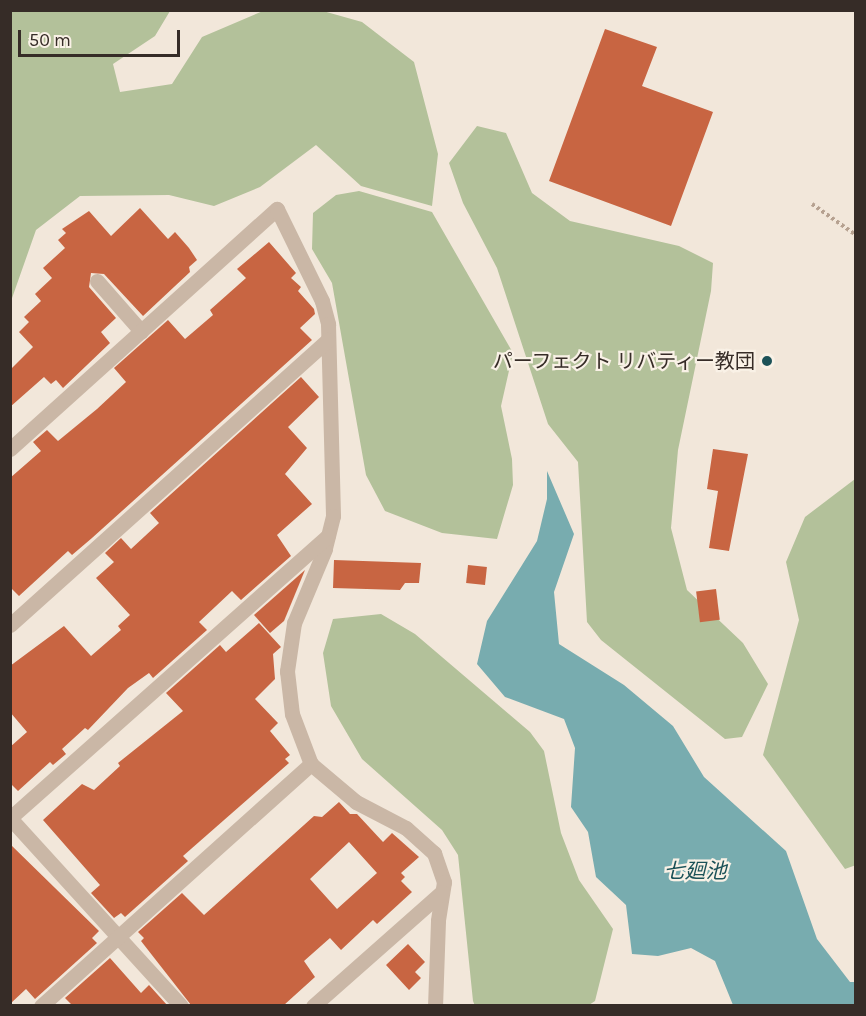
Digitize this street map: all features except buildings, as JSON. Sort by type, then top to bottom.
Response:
[{"type":"street","points":[[10,449],[276,209],[322,301],[328,340],[333,516],[328,536],[294,623],[287,671],[292,714],[311,764],[356,802],[406,828],[435,853],[444,882],[435,1005]]},
{"type":"street","points":[[97,281],[141,331]]},
{"type":"street","points":[[10,626],[328,340]]},
{"type":"street","points":[[181,1005],[11,818],[328,536]]},
{"type":"street","points":[[41,1005],[311,764]]},
{"type":"street","points":[[313,1005],[442,892]]},
{"type":"path","points":[[812,204],[855,235]]},
{"type":"green space","points":[[11,10],[170,11],[155,36],[113,64],[120,92],[172,84],[202,37],[263,11],[323,11],[362,22],[414,62],[438,154],[432,206],[361,186],[316,145],[260,187],[214,206],[169,195],[80,196],[36,230],[11,301]]},
{"type":"green space","points":[[477,126],[506,133],[532,193],[570,221],[679,246],[713,263],[711,291],[678,450],[671,528],[687,590],[743,643],[768,684],[742,737],[725,739],[601,640],[587,622],[578,462],[548,424],[497,268],[463,203],[449,163]]},
{"type":"green space","points":[[359,191],[432,212],[513,353],[501,406],[512,459],[513,485],[497,539],[442,533],[385,511],[366,475],[332,283],[312,249],[313,213],[336,195]]},
{"type":"green space","points":[[855,479],[856,865],[845,869],[763,755],[799,620],[786,562],[805,517]]},
{"type":"green space","points":[[381,614],[415,634],[530,732],[544,751],[561,833],[579,880],[613,929],[595,1001],[589,1005],[475,1006],[458,855],[442,830],[362,759],[331,706],[323,653],[333,619]]},
{"type":"water","name":"七廻池","points":[[547,471],[574,534],[554,592],[559,644],[624,685],[673,726],[704,777],[786,851],[817,939],[850,982],[855,982],[855,1005],[733,1005],[715,961],[691,948],[658,956],[632,954],[626,905],[596,877],[588,832],[571,807],[575,748],[564,719],[505,697],[477,664],[487,621],[537,541],[547,499]]},
{"type":"place","name":"パーフェクト リバティー教団","points":[[767,361]]}]
